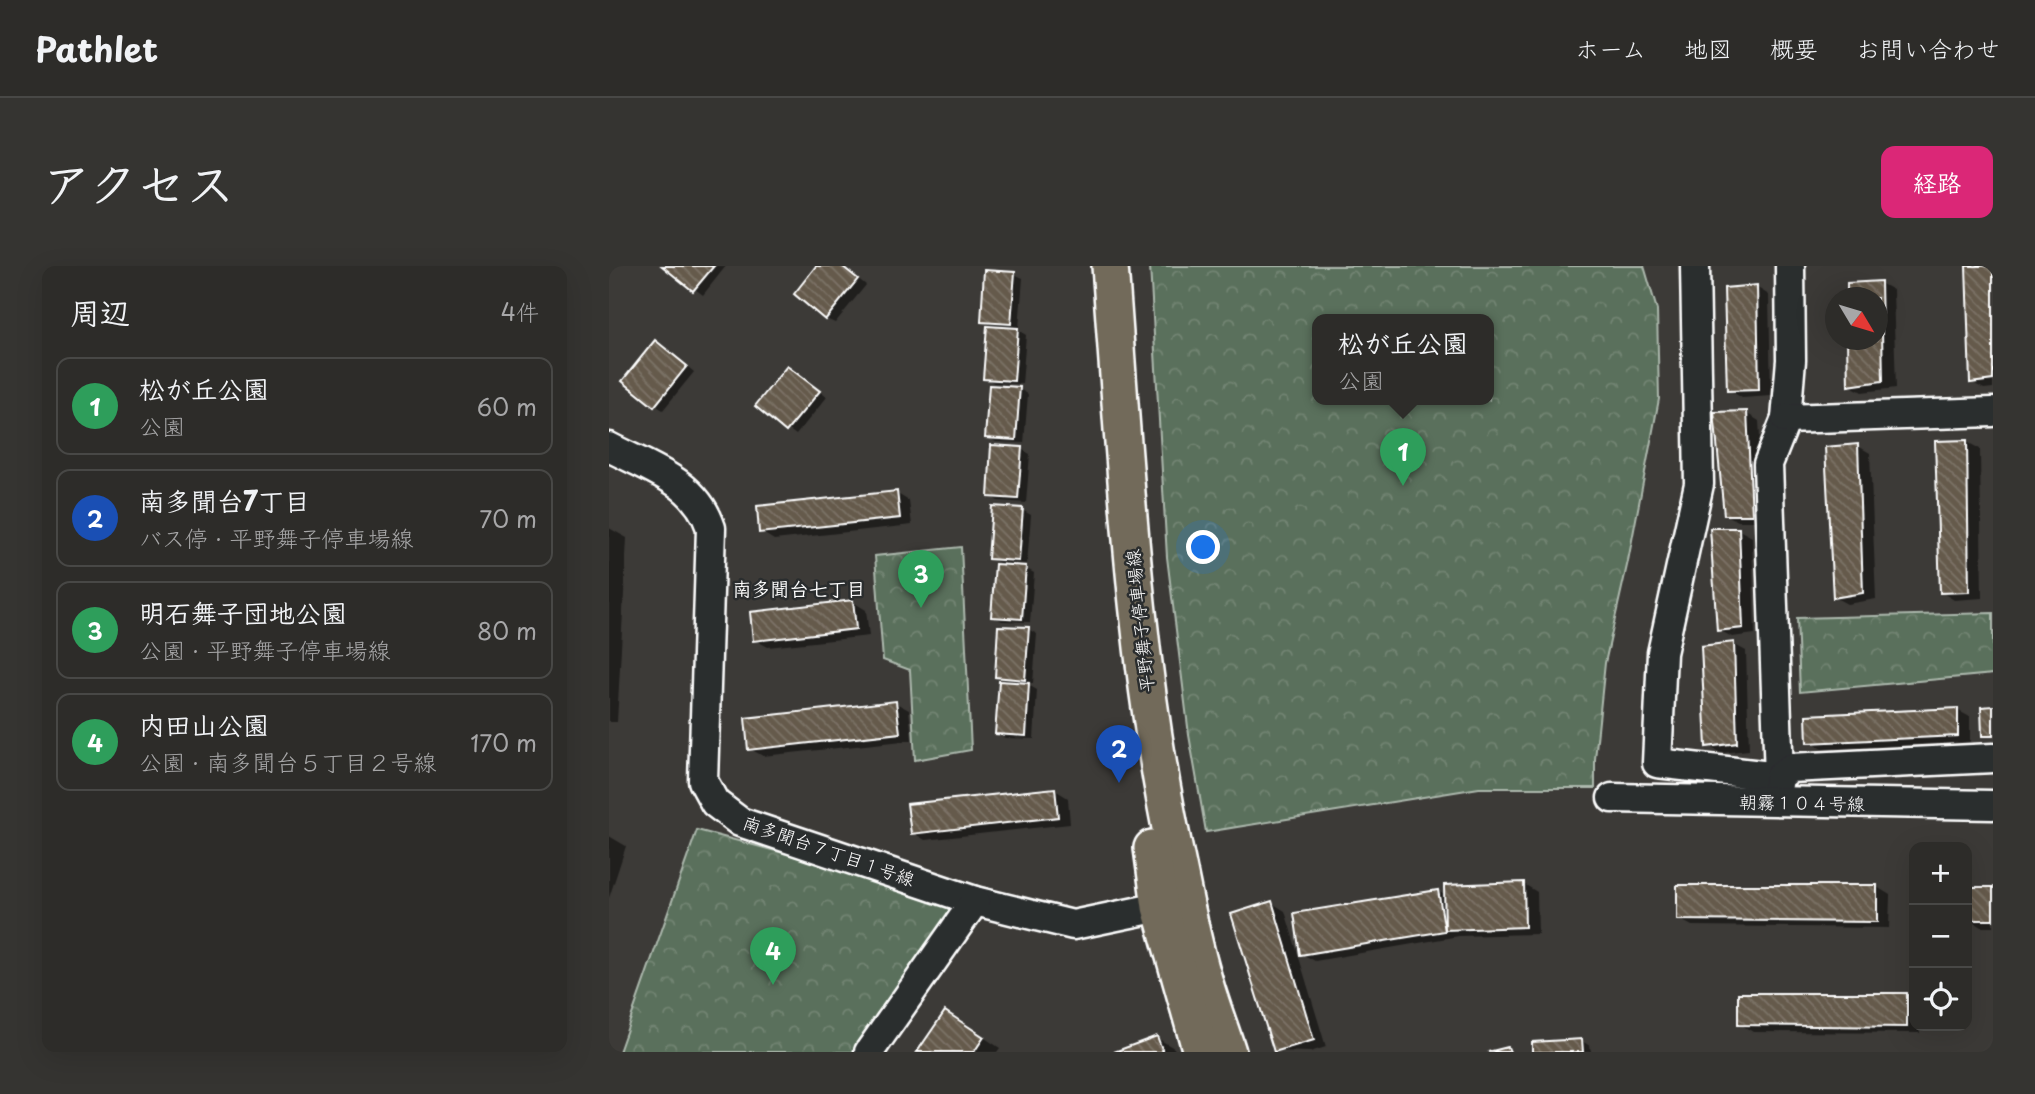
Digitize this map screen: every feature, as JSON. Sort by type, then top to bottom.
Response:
[{"type":"main road","name":"平野舞子停車場線","points":[[1096,266],[1122,638],[1202,1052]]},
{"type":"main road","name":"平野舞子停車場線","points":[[1110,266],[1137,608],[1163,793],[1172,901],[1203,976],[1228,1052]]},
{"type":"street","points":[[1695,266],[1699,484],[1662,653],[1657,763],[1777,789]]},
{"type":"street","points":[[1777,789],[1768,464],[1786,419],[1791,360],[1790,266]]},
{"type":"street","points":[[1786,419],[1993,412]]},
{"type":"street","name":"南多聞台７丁目１号線","points":[[609,447],[682,484],[706,511],[711,528],[703,782],[715,803],[740,822],[975,901],[1073,925],[1172,901]]},
{"type":"street","points":[[1777,789],[1790,768],[1993,758]]},
{"type":"street","name":"朝霧１０４号線","points":[[1612,798],[1777,789],[1993,805]]},
{"type":"street","points":[[869,1052],[975,901]]},
{"type":"green space","points":[[1150,266],[1644,266],[1657,310],[1659,399],[1605,663],[1595,759],[1595,788],[1479,788],[1206,832],[1189,735],[1167,557]]},
{"type":"green space","points":[[961,547],[971,750],[915,760],[910,670],[883,660],[875,556]]},
{"type":"green space","points":[[1993,613],[1993,674],[1800,692],[1797,618]]},
{"type":"green space","points":[[697,830],[944,896],[951,917],[857,1052],[619,1052]]},
{"type":"building","points":[[662,266],[714,266],[693,291]]},
{"type":"building","points":[[816,266],[842,266],[858,279],[825,320],[794,294]]},
{"type":"building","points":[[1966,266],[1993,266],[1993,380],[1970,383]]},
{"type":"building","points":[[984,270],[1015,272],[1011,324],[981,322]]},
{"type":"building","points":[[1881,281],[1881,287],[1847,287],[1847,283]]},
{"type":"building","points":[[1757,285],[1759,390],[1727,391],[1724,288]]},
{"type":"building","points":[[987,326],[1018,328],[1014,381],[983,379]]},
{"type":"building","points":[[655,340],[687,366],[654,407],[622,381]]},
{"type":"building","points":[[1847,350],[1882,350],[1883,381],[1848,386]]},
{"type":"building","points":[[787,366],[820,391],[786,432],[755,406]]},
{"type":"building","points":[[989,385],[1020,387],[1016,440],[985,438]]},
{"type":"building","points":[[1747,411],[1752,515],[1724,515],[1714,412]]},
{"type":"building","points":[[1967,440],[1969,592],[1940,593],[1935,441]]},
{"type":"building","points":[[1858,444],[1863,593],[1833,598],[1825,447]]},
{"type":"building","points":[[991,445],[1022,447],[1018,499],[988,497]]},
{"type":"building","points":[[897,491],[900,518],[759,533],[757,506]]},
{"type":"building","points":[[992,506],[1023,508],[1019,561],[988,559]]},
{"type":"building","points":[[1710,528],[1739,528],[1743,628],[1717,631]]},
{"type":"building","points":[[995,564],[1026,566],[1022,619],[991,617]]},
{"type":"building","points":[[853,600],[856,629],[753,641],[750,612]]},
{"type":"building","points":[[998,626],[1029,627],[1025,680],[995,677]]},
{"type":"building","points":[[1734,642],[1737,743],[1706,747],[1701,646]]},
{"type":"building","points":[[999,681],[1029,683],[1026,736],[995,734]]},
{"type":"building","points":[[896,701],[900,733],[748,750],[745,718]]},
{"type":"building","points":[[1993,706],[1993,736],[1982,736],[1981,707]]},
{"type":"building","points":[[1958,708],[1958,736],[1807,743],[1806,715]]},
{"type":"building","points":[[1055,788],[1058,817],[911,834],[907,804]]},
{"type":"building","points":[[1524,882],[1525,927],[1445,930],[1444,885]]},
{"type":"building","points":[[1677,885],[1877,885],[1877,922],[1677,920]]},
{"type":"building","points":[[1972,887],[1993,887],[1993,920],[1972,920]]},
{"type":"building","points":[[1438,890],[1445,931],[1300,955],[1294,913]]},
{"type":"building","points":[[1272,901],[1314,1040],[1274,1052],[1231,914]]},
{"type":"building","points":[[1738,993],[1907,993],[1907,1027],[1738,1025]]},
{"type":"building","points":[[945,1011],[984,1037],[974,1052],[917,1052]]},
{"type":"building","points":[[1157,1036],[1163,1052],[1114,1052]]},
{"type":"building","points":[[1582,1039],[1583,1052],[1532,1052],[1532,1042]]},
{"type":"building","points":[[1508,1047],[1510,1052],[1488,1052]]},
{"type":"place","name":"松が丘公園","points":[[1403,486]]},
{"type":"place","name":"明石舞子団地公園","points":[[921,608]]},
{"type":"place","name":"南多聞台7丁目","points":[[1119,783]]},
{"type":"place","name":"内田山公園","points":[[773,985]]},
{"type":"district","name":"南多聞台七丁目","points":[[799,588]]}]
